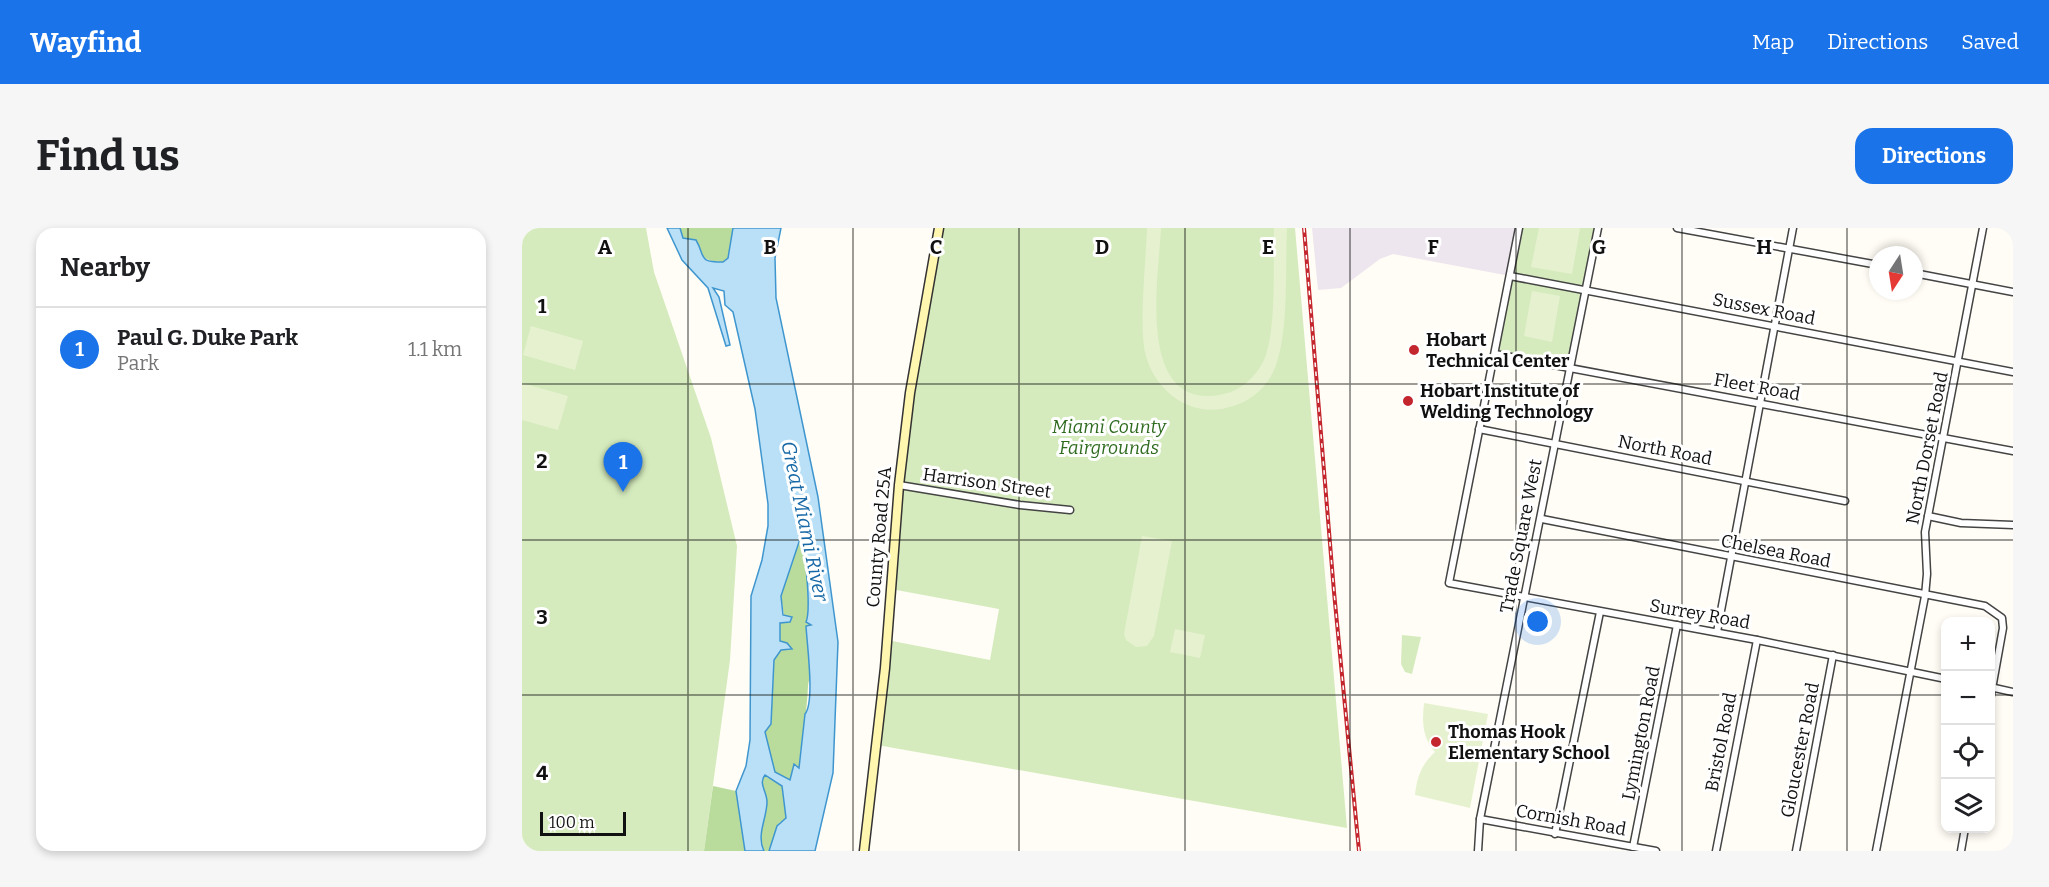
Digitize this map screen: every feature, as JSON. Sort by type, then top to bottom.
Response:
[{"type":"main road","name":"County Road 25A","points":[[864,851],[885,668],[899,485],[910,393],[939,228]]},
{"type":"street","points":[[1479,429],[1519,228]]},
{"type":"street","name":"Trade Square West","points":[[1478,851],[1480,819],[1542,519],[1554,445],[1598,228]]},
{"type":"street","points":[[1677,228],[1869,263]]},
{"type":"street","points":[[1718,632],[1744,481],[1793,228]]},
{"type":"street","name":"North Dorset Road","points":[[1876,851],[1925,596],[1928,574],[1925,532],[1974,285],[1983,228]]},
{"type":"street","points":[[1923,275],[2013,292]]},
{"type":"street","name":"Sussex Road","points":[[1510,276],[2013,372]]},
{"type":"street","name":"Fleet Road","points":[[1495,354],[2013,451]]},
{"type":"street","name":"North Road","points":[[1479,429],[1845,501]]},
{"type":"street","name":"Surrey Road","points":[[1479,429],[1449,583],[1718,632],[1941,678]]},
{"type":"street","name":"Harrison Street","points":[[899,485],[1020,505],[1070,510]]},
{"type":"street","points":[[1928,516],[1961,523],[2013,525]]},
{"type":"street","name":"Chelsea Road","points":[[1542,519],[1730,558],[1985,606],[2002,618],[2004,637],[1995,674]]},
{"type":"street","points":[[1555,834],[1600,612]]},
{"type":"street","name":"Lymington Road","points":[[1633,847],[1677,625]]},
{"type":"street","name":"Bristol Road","points":[[1716,851],[1757,640]]},
{"type":"street","name":"Gloucester Road","points":[[1797,851],[1833,655]]},
{"type":"street","points":[[1995,688],[2013,692]]},
{"type":"street","name":"Cornish Road","points":[[1480,819],[1656,851]]},
{"type":"street","points":[[1961,851],[1964,833]]},
{"type":"shaded area","points":[[1312,228],[1519,228],[1510,276],[1393,254],[1380,259],[1341,288],[1318,290]]},
{"type":"green space","points":[[522,228],[646,228],[654,272],[711,438],[737,546],[730,660],[704,851],[522,851]]},
{"type":"green space","points":[[680,228],[733,228],[728,258],[723,262],[712,261],[704,257],[699,251],[696,240],[683,238]]},
{"type":"green space","name":"Miami County Fairgrounds","points":[[939,228],[1295,228],[1347,828],[877,745],[887,640],[990,660],[999,609],[891,589],[899,485]]},
{"type":"green space","points":[[1147,228],[1161,228],[1156,305],[1163,360],[1174,381],[1192,393],[1219,395],[1234,391],[1246,383],[1264,360],[1273,314],[1274,228],[1287,228],[1285,317],[1280,351],[1268,381],[1250,398],[1226,408],[1212,410],[1198,408],[1174,397],[1156,378],[1149,365],[1143,339]]},
{"type":"green space","points":[[1519,228],[1598,228],[1571,369],[1495,354]]},
{"type":"green space","points":[[1539,228],[1580,228],[1572,274],[1531,267]]},
{"type":"green space","points":[[1532,291],[1560,296],[1552,342],[1524,336]]},
{"type":"green space","points":[[531,326],[583,341],[575,370],[523,355]]},
{"type":"green space","points":[[522,383],[568,396],[558,430],[522,420]]},
{"type":"green space","points":[[1142,536],[1172,541],[1154,636],[1147,646],[1136,647],[1126,640],[1124,634]]},
{"type":"green space","points":[[800,539],[807,579],[806,622],[811,626],[806,626],[811,672],[799,768],[794,765],[790,780],[775,772],[765,733],[771,724],[774,660],[781,650],[792,649],[787,643],[780,641],[779,625],[784,615],[781,596]]},
{"type":"green space","points":[[1175,629],[1205,635],[1200,658],[1170,652]]},
{"type":"green space","points":[[1402,635],[1421,637],[1412,674],[1405,672],[1401,664]]},
{"type":"green space","points":[[1424,703],[1488,714],[1470,808],[1415,795],[1421,772],[1435,752],[1424,729]]},
{"type":"green space","points":[[763,775],[782,786],[786,818],[779,823],[769,851],[764,851],[761,840],[766,809]]},
{"type":"green space","points":[[713,786],[736,791],[745,851],[704,851]]},
{"type":"water","name":"Great Miami River","points":[[667,228],[680,228],[683,238],[696,240],[706,260],[723,262],[728,258],[733,228],[781,228],[775,258],[776,298],[818,497],[838,642],[833,773],[815,851],[769,851],[777,826],[786,818],[782,786],[765,775],[762,781],[767,808],[761,833],[764,851],[745,851],[736,791],[746,766],[750,740],[751,596],[762,560],[768,526],[768,504],[755,409],[733,312],[725,305],[724,291],[713,288],[719,297],[730,345],[726,346],[708,288],[682,260]],"holes":[[[800,539],[808,594],[806,622],[811,625],[806,626],[810,698],[805,714],[799,768],[794,764],[790,780],[775,772],[765,732],[771,724],[774,660],[781,650],[792,649],[787,643],[780,641],[780,623],[790,622],[792,617],[783,615],[781,596]]]},
{"type":"railway","points":[[1304,228],[1334,592],[1359,851]]},
{"type":"place","name":"Hobart Technical Center","points":[[1414,350]]},
{"type":"place","name":"Hobart Institute of Welding Technology","points":[[1408,401]]},
{"type":"place","name":"Paul G. Duke Park","points":[[623,492]]},
{"type":"place","name":"Thomas Hook Elementary School","points":[[1436,742]]}]
